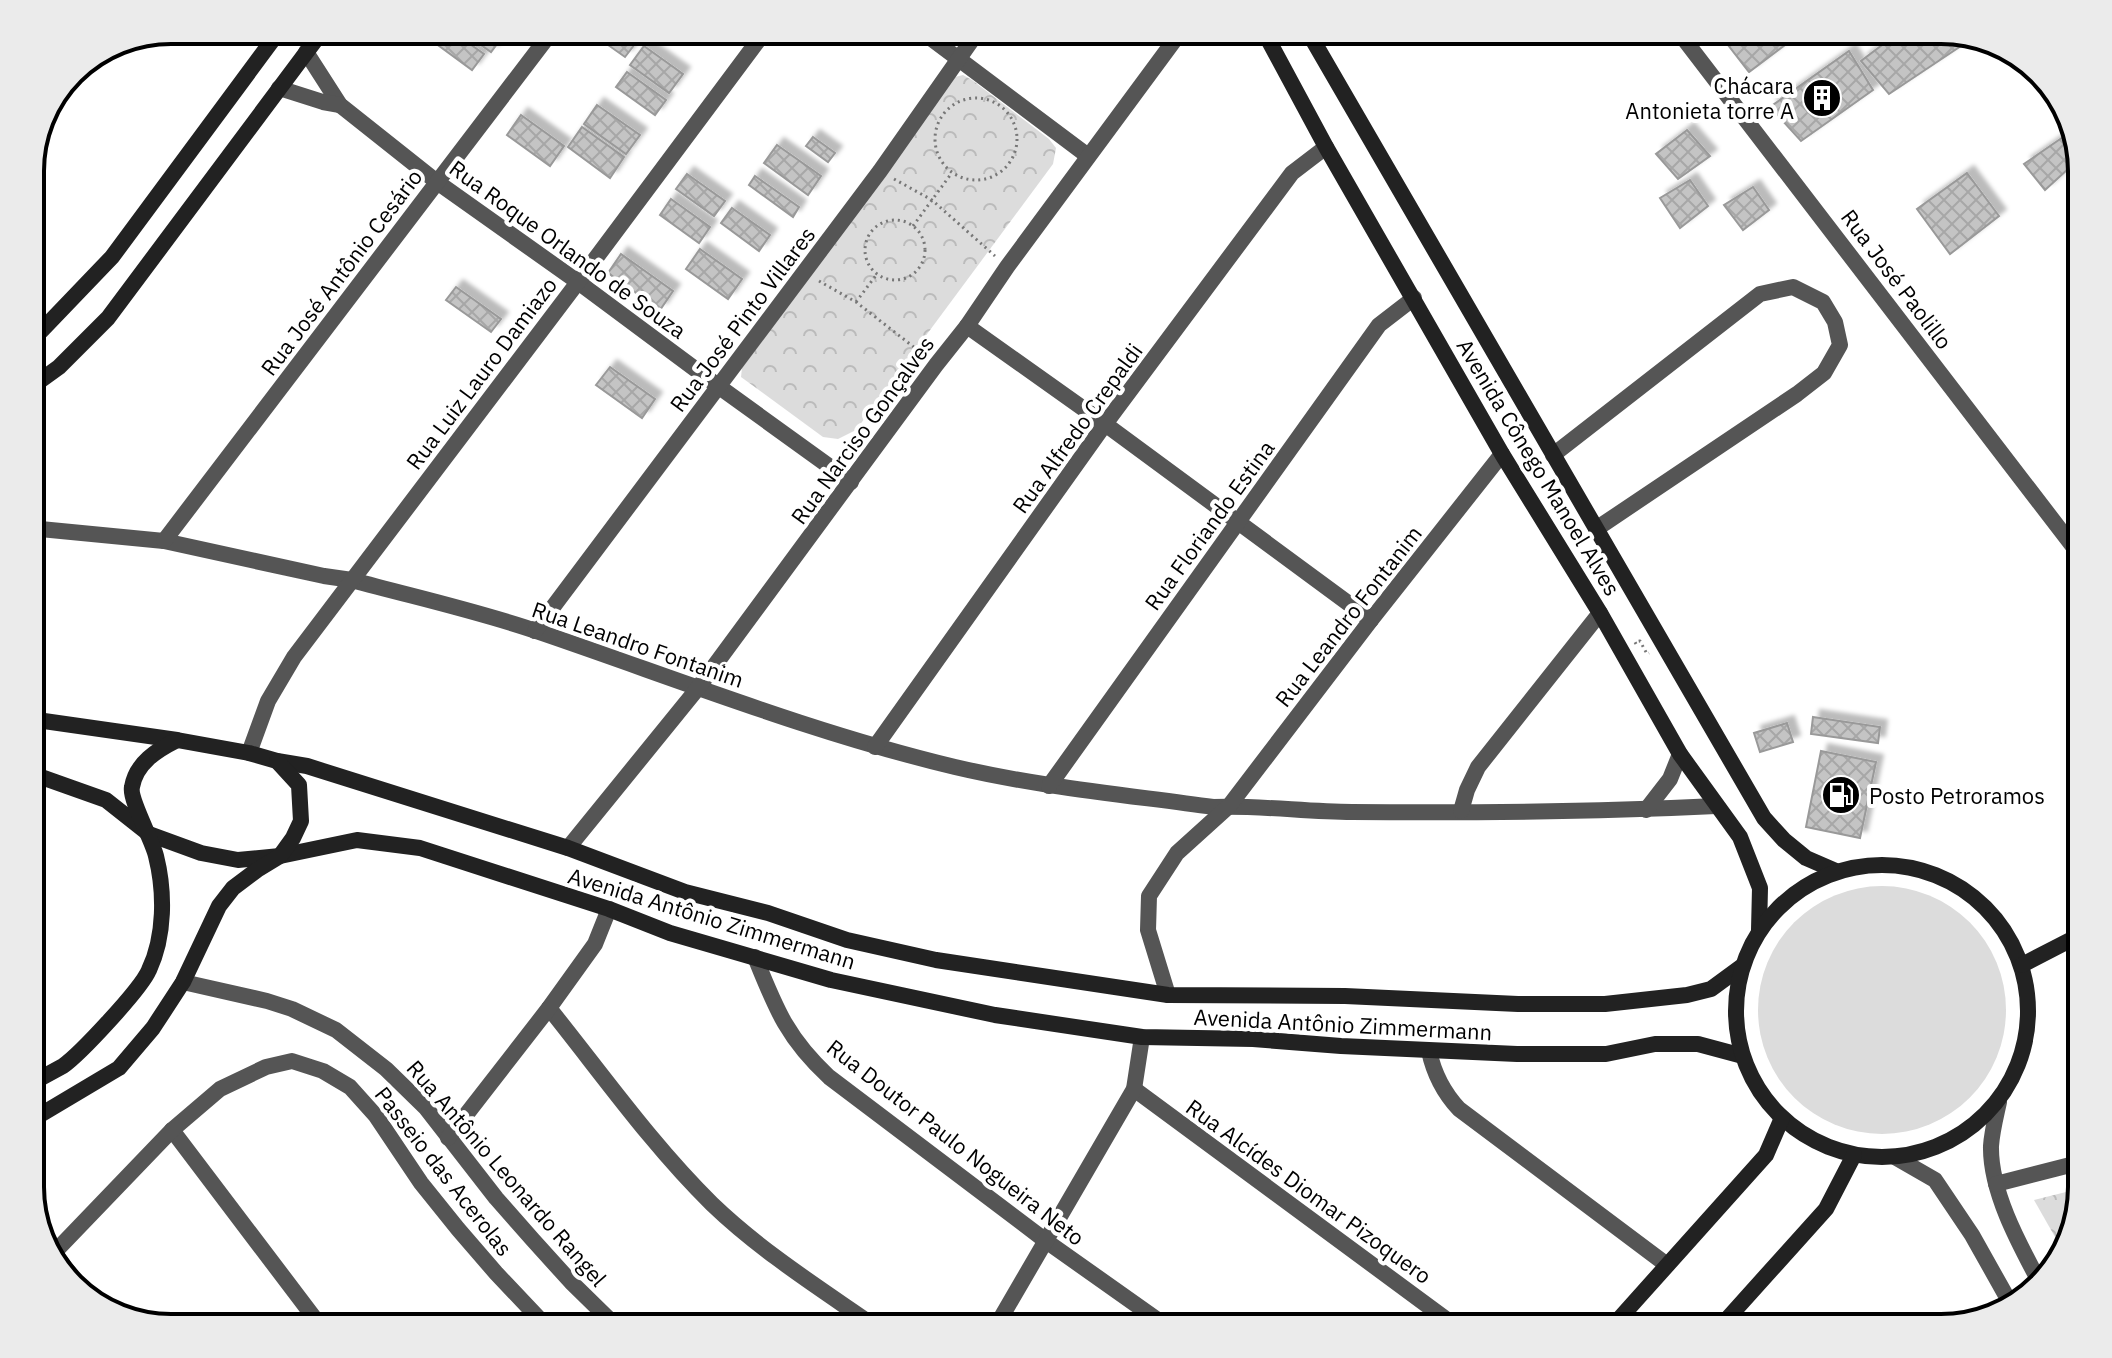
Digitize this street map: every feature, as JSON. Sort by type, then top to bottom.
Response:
[{"type":"street","points":[[44,328],[112,257],[270,44]]},
{"type":"street","points":[[44,378],[108,318],[312,44]]},
{"type":"street","name":"Rua José Antônio Cesário","points":[[164,541],[542,44]]},
{"type":"street","name":"Rua Luiz Lauro Damiazo","points":[[249,753],[268,701],[294,657],[756,44]]},
{"type":"street","points":[[939,44],[1088,156]]},
{"type":"street","name":"Rua José Pinto Villares","points":[[535,631],[805,273],[968,44]]},
{"type":"street","name":"Rua Narciso Gonçalves","points":[[568,848],[698,688],[1172,44]]},
{"type":"street","name":"Avenida Cônego Manoel Alves","points":[[1271,44],[1502,454],[1600,613],[1680,754],[1740,837],[1760,888],[1759,930]]},
{"type":"street","name":"Avenida Cônego Manoel Alves","points":[[1315,44],[1764,818],[1806,858],[1836,871]]},
{"type":"street","name":"Rua José Paolillo","points":[[1688,44],[2068,539]]},
{"type":"street","name":"Rua Roque Orlando de Souza","points":[[306,52],[340,105],[437,182],[851,482]]},
{"type":"street","name":"Rua Roque Orlando de Souza","points":[[279,88],[340,105]]},
{"type":"street","name":"Rua Alfredo Crepaldi","points":[[875,747],[1105,424],[1292,173],[1326,147]]},
{"type":"street","points":[[1553,455],[1760,294],[1793,287],[1823,302],[1835,322],[1840,345],[1824,373],[1785,403],[1596,529]]},
{"type":"street","name":"Rua Floriando Estina","points":[[1049,786],[1379,325],[1414,298]]},
{"type":"street","points":[[967,326],[1371,620]]},
{"type":"street","name":"Rua Leandro Fontanim","points":[[1168,995],[1148,930],[1149,896],[1177,853],[1229,806],[1502,454]]},
{"type":"street","name":"Rua Leandro Fontanim","points":[[44,529],[164,541],[352,580],[535,631],[875,747],[957,768],[1049,786],[1213,807],[1297,811],[1646,810],[1716,806]]},
{"type":"street","points":[[1461,811],[1478,767],[1600,613]]},
{"type":"street","name":"Avenida Antônio Zimmermann","points":[[44,721],[177,740],[307,766],[568,848],[685,892],[768,913],[847,940],[936,960],[1168,995],[1345,996],[1605,1004],[1687,995],[1711,989],[1741,967]]},
{"type":"street","points":[[44,1076],[65,1064],[107,1022],[148,973],[155,954],[162,914],[160,874],[131,788],[142,765],[157,750],[177,740]]},
{"type":"street","points":[[1646,810],[1670,779],[1680,754]]},
{"type":"street","points":[[44,1113],[119,1068],[153,1028],[183,982],[219,906],[233,888],[280,856],[293,838],[301,821],[299,785],[277,761]]},
{"type":"street","name":"Avenida Antônio Zimmermann","points":[[44,778],[106,800],[149,834],[201,853],[238,860],[280,856],[357,840],[420,848],[609,909],[670,933],[831,980],[995,1015],[1142,1037],[1253,1039],[1429,1051],[1606,1054],[1655,1044],[1698,1044],[1739,1055]]},
{"type":"street","points":[[1882,864],[1927,871],[1968,892],[2001,924],[2022,965],[2029,1001],[2028,1036],[2017,1071],[1999,1102],[1970,1130],[1935,1148],[1895,1157],[1854,1155],[1815,1142],[1782,1118],[1756,1086],[1739,1055],[1735,1007],[1741,967],[1759,930],[1780,904],[1806,885],[1836,871],[1882,864]]},
{"type":"street","points":[[448,1138],[595,944],[609,909]]},
{"type":"street","points":[[2022,965],[2068,941]]},
{"type":"street","name":"Rua Doutor Paulo Nogueira Neto","points":[[755,957],[776,1009],[813,1062],[1046,1241],[1149,1314]]},
{"type":"street","name":"Rua Antônio Leonardo Rangel","points":[[183,982],[292,1009],[336,1030],[386,1069],[426,1108],[533,1240],[604,1314]]},
{"type":"street","points":[[549,1008],[663,1150],[713,1204],[770,1254],[857,1314]]},
{"type":"street","points":[[1003,1314],[1134,1089],[1142,1037]]},
{"type":"street","points":[[1429,1051],[1443,1089],[1459,1109],[1667,1265]]},
{"type":"street","name":"Passeio das Acerolas","points":[[172,1130],[220,1089],[266,1067],[292,1061],[323,1071],[350,1087],[376,1116],[421,1183],[458,1229],[535,1314]]},
{"type":"street","name":"Rua Alcídes Diomar Pizoquero","points":[[1134,1089],[1439,1314]]},
{"type":"street","points":[[1999,1102],[1991,1147],[1996,1184],[2020,1247],[2034,1273]]},
{"type":"street","points":[[1623,1314],[1766,1155],[1782,1118]]},
{"type":"street","points":[[60,1248],[172,1130],[311,1314]]},
{"type":"street","points":[[1732,1314],[1826,1209],[1854,1155]]},
{"type":"street","points":[[1895,1157],[1935,1180],[1972,1235],[2006,1296]]},
{"type":"street","points":[[1996,1184],[2068,1166]]},
{"type":"path","points":[[969,99],[985,100],[1000,106],[1011,118],[1017,133],[1016,149],[1009,164],[998,175],[982,180],[966,179],[952,172],[941,161],[935,146],[936,130],[942,115],[954,104],[969,99]]},
{"type":"path","points":[[880,171],[932,200],[1007,267]]},
{"type":"path","points":[[913,226],[952,172]]},
{"type":"path","points":[[890,220],[913,226],[925,245],[920,268],[900,280],[877,274],[865,255],[871,232],[879,224],[890,220]]},
{"type":"path","points":[[805,273],[856,302],[936,365]]},
{"type":"path","points":[[856,302],[877,274]]},
{"type":"path","points":[[1630,666],[1643,659],[1635,642],[1640,641],[1647,654],[1663,645]]},
{"type":"green space","points":[[963,75],[1049,139],[1056,148],[1053,164],[856,430],[838,439],[823,437],[741,377],[742,368],[955,77]]},
{"type":"green space","points":[[1882,886],[1906,888],[1930,895],[1970,922],[1997,962],[2004,986],[2004,1034],[1997,1058],[1970,1098],[1930,1125],[1906,1132],[1882,1134],[1858,1132],[1834,1125],[1794,1098],[1767,1058],[1760,1034],[1758,1010],[1760,986],[1767,962],[1794,922],[1834,895],[1858,888]]},
{"type":"green space","points":[[2068,1192],[2066,1212],[2056,1239],[2034,1200]]},
{"type":"building","points":[[436,44],[470,44],[484,54],[472,70]]},
{"type":"building","points":[[480,44],[497,44],[491,52]]},
{"type":"building","points":[[607,44],[635,44],[625,57]]},
{"type":"building","points":[[1727,44],[1786,44],[1749,72]]},
{"type":"building","points":[[1883,44],[1962,46],[1889,94],[1861,61]]},
{"type":"building","points":[[644,46],[683,74],[669,93],[630,65]]},
{"type":"building","name":"Chácara Antonieta torre A","points":[[1849,51],[1873,90],[1801,141],[1770,107]]},
{"type":"building","points":[[627,72],[666,100],[655,115],[616,87]]},
{"type":"building","points":[[597,105],[640,135],[626,154],[584,124]]},
{"type":"building","points":[[521,115],[564,146],[550,166],[507,135]]},
{"type":"building","points":[[582,127],[624,157],[610,178],[568,147]]},
{"type":"building","points":[[1687,130],[1710,156],[1678,179],[1656,154]]},
{"type":"building","points":[[813,137],[835,153],[828,162],[806,146]]},
{"type":"building","points":[[2064,137],[2068,169],[2045,190],[2024,164]]},
{"type":"building","points":[[777,145],[821,176],[808,195],[764,163]]},
{"type":"building","points":[[1967,173],[1999,216],[1950,254],[1917,209]]},
{"type":"building","points":[[687,174],[725,201],[714,216],[676,189]]},
{"type":"building","points":[[755,176],[799,207],[793,217],[749,185]]},
{"type":"building","points":[[1690,180],[1708,206],[1680,228],[1660,198]]},
{"type":"building","points":[[1753,187],[1769,210],[1743,230],[1724,205]]},
{"type":"building","points":[[671,199],[710,227],[699,243],[660,215]]},
{"type":"building","points":[[732,208],[770,235],[759,251],[721,223]]},
{"type":"building","points":[[700,249],[742,279],[728,299],[686,269]]},
{"type":"building","points":[[621,254],[673,291],[660,310],[608,273]]},
{"type":"building","points":[[456,287],[501,319],[491,332],[446,300]]},
{"type":"building","points":[[610,367],[655,399],[642,418],[596,385]]},
{"type":"building","points":[[1813,717],[1880,727],[1878,743],[1811,734]]},
{"type":"building","points":[[1787,723],[1793,742],[1760,752],[1754,733]]},
{"type":"building","name":"Posto Petroramos","points":[[1821,751],[1876,762],[1860,838],[1806,827]]},
{"type":"place","name":"Chácara Antonieta torre A","points":[[1822,98]]},
{"type":"place","name":"Posto Petroramos","points":[[1841,795]]}]
